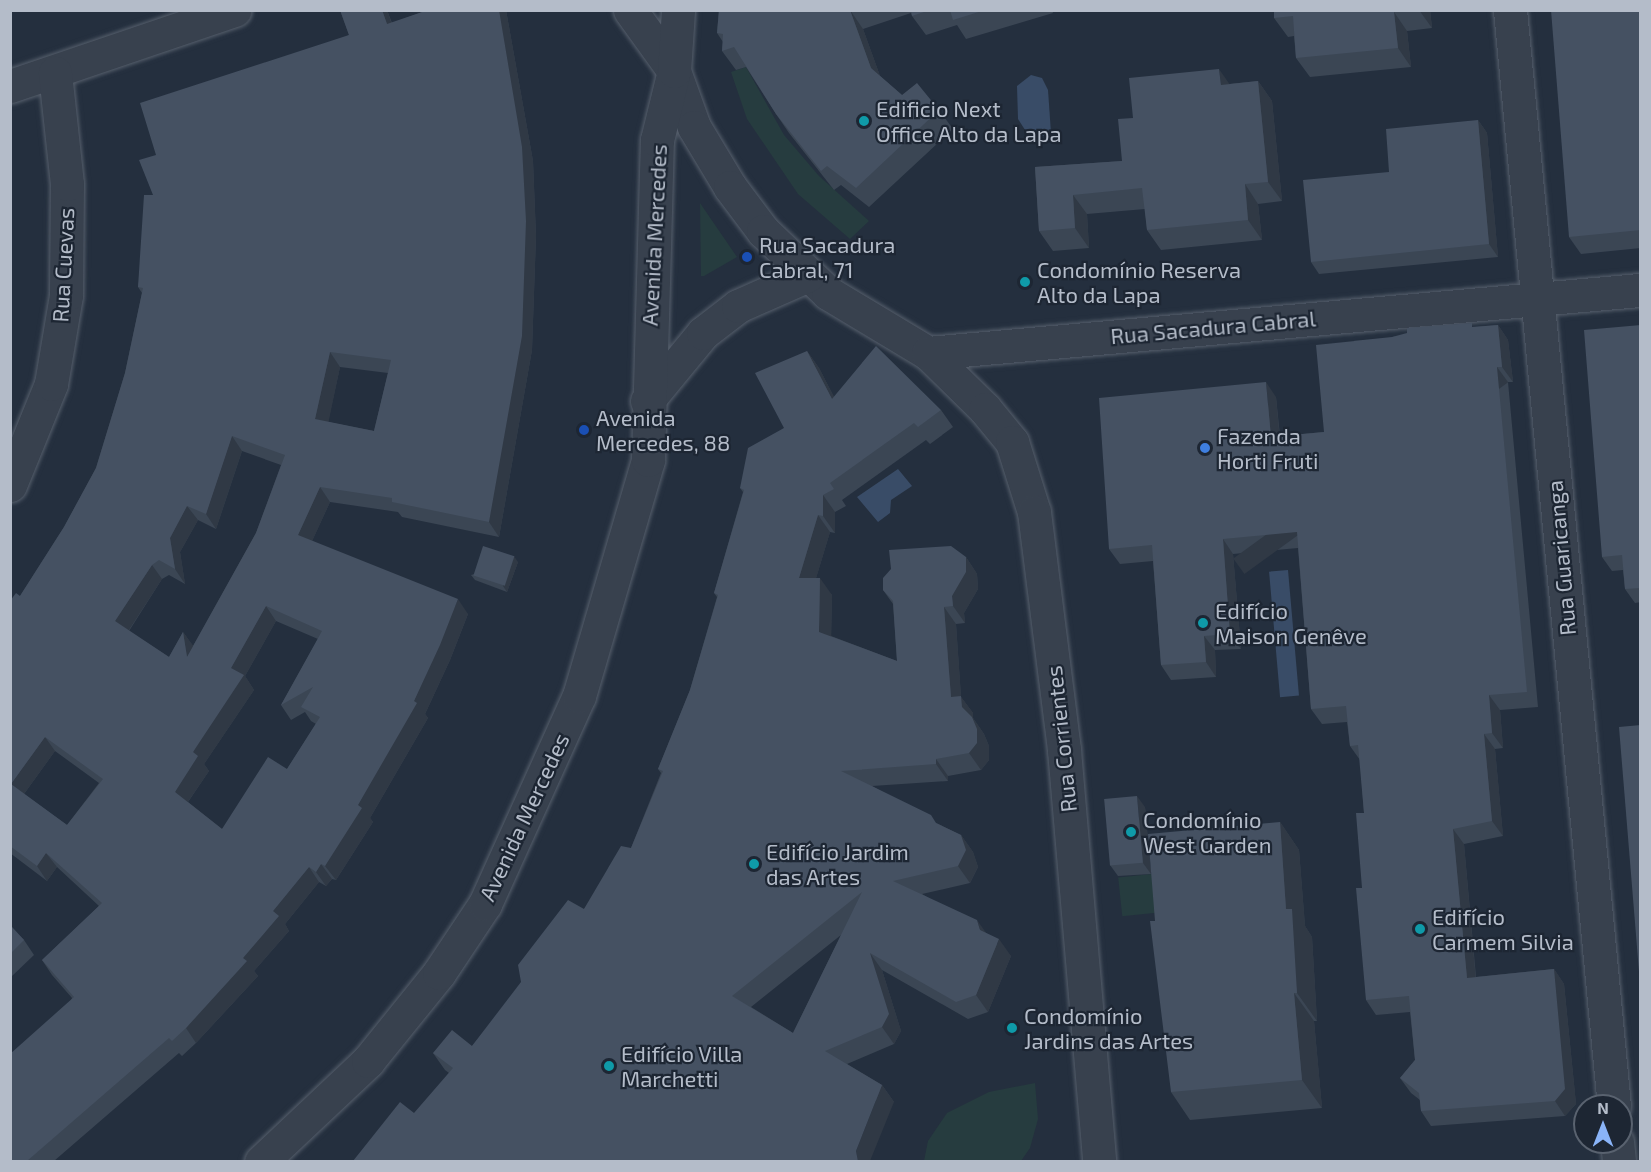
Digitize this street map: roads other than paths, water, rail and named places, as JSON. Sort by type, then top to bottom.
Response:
[{"type":"street","points":[[10,86],[55,73],[234,10]]},
{"type":"street","name":"Avenida Mercedes","points":[[630,10],[674,71],[694,127],[730,187],[763,231],[808,275]]},
{"type":"street","points":[[674,71],[678,10]]},
{"type":"street","name":"Rua Guaricanga","points":[[1510,10],[1613,1094]]},
{"type":"street","name":"Avenida Mercedes","points":[[261,1161],[368,1060],[439,972],[484,904],[579,696],[648,460],[647,401],[657,140],[674,71]]},
{"type":"street","name":"Rua Cuevas","points":[[10,485],[51,384],[66,295],[67,184],[55,73]]},
{"type":"street","points":[[647,401],[703,333],[738,306],[808,275],[828,293],[928,353]]},
{"type":"street","name":"Rua Sacadura Cabral","points":[[928,353],[1641,290]]},
{"type":"street","name":"Rua Corrientes","points":[[928,353],[985,409],[1012,442],[1034,512],[1064,750],[1099,1161]]},
{"type":"street","points":[[1635,1161],[1641,1161]]},
{"type":"water","points":[[1031,75],[1042,78],[1048,90],[1051,133],[1039,137],[1027,133],[1018,119],[1017,86]]},
{"type":"water","points":[[898,469],[912,486],[891,500],[890,513],[878,522],[857,497]]},
{"type":"water","points":[[1288,570],[1299,696],[1280,697],[1269,572]]},
{"type":"place","name":"Edificio Next Office Alto da Lapa","points":[[864,121]]},
{"type":"place","name":"Rua Sacadura Cabral, 71","points":[[747,257]]},
{"type":"place","name":"Condomínio Reserva Alto da Lapa","points":[[1025,282]]},
{"type":"place","name":"Avenida Mercedes, 88","points":[[584,430]]},
{"type":"place","name":"Fazenda Horti Fruti","points":[[1205,448]]},
{"type":"place","name":"Edifício Maison Genêve","points":[[1203,623]]},
{"type":"place","name":"Condomínio West Garden","points":[[1131,832]]},
{"type":"place","name":"Edifício Jardim das Artes","points":[[754,864]]},
{"type":"place","name":"Edifício Carmem Silvia","points":[[1420,929]]},
{"type":"place","name":"Condomínio Jardins das Artes","points":[[1012,1028]]},
{"type":"place","name":"Edifício Villa Marchetti","points":[[609,1066]]}]
